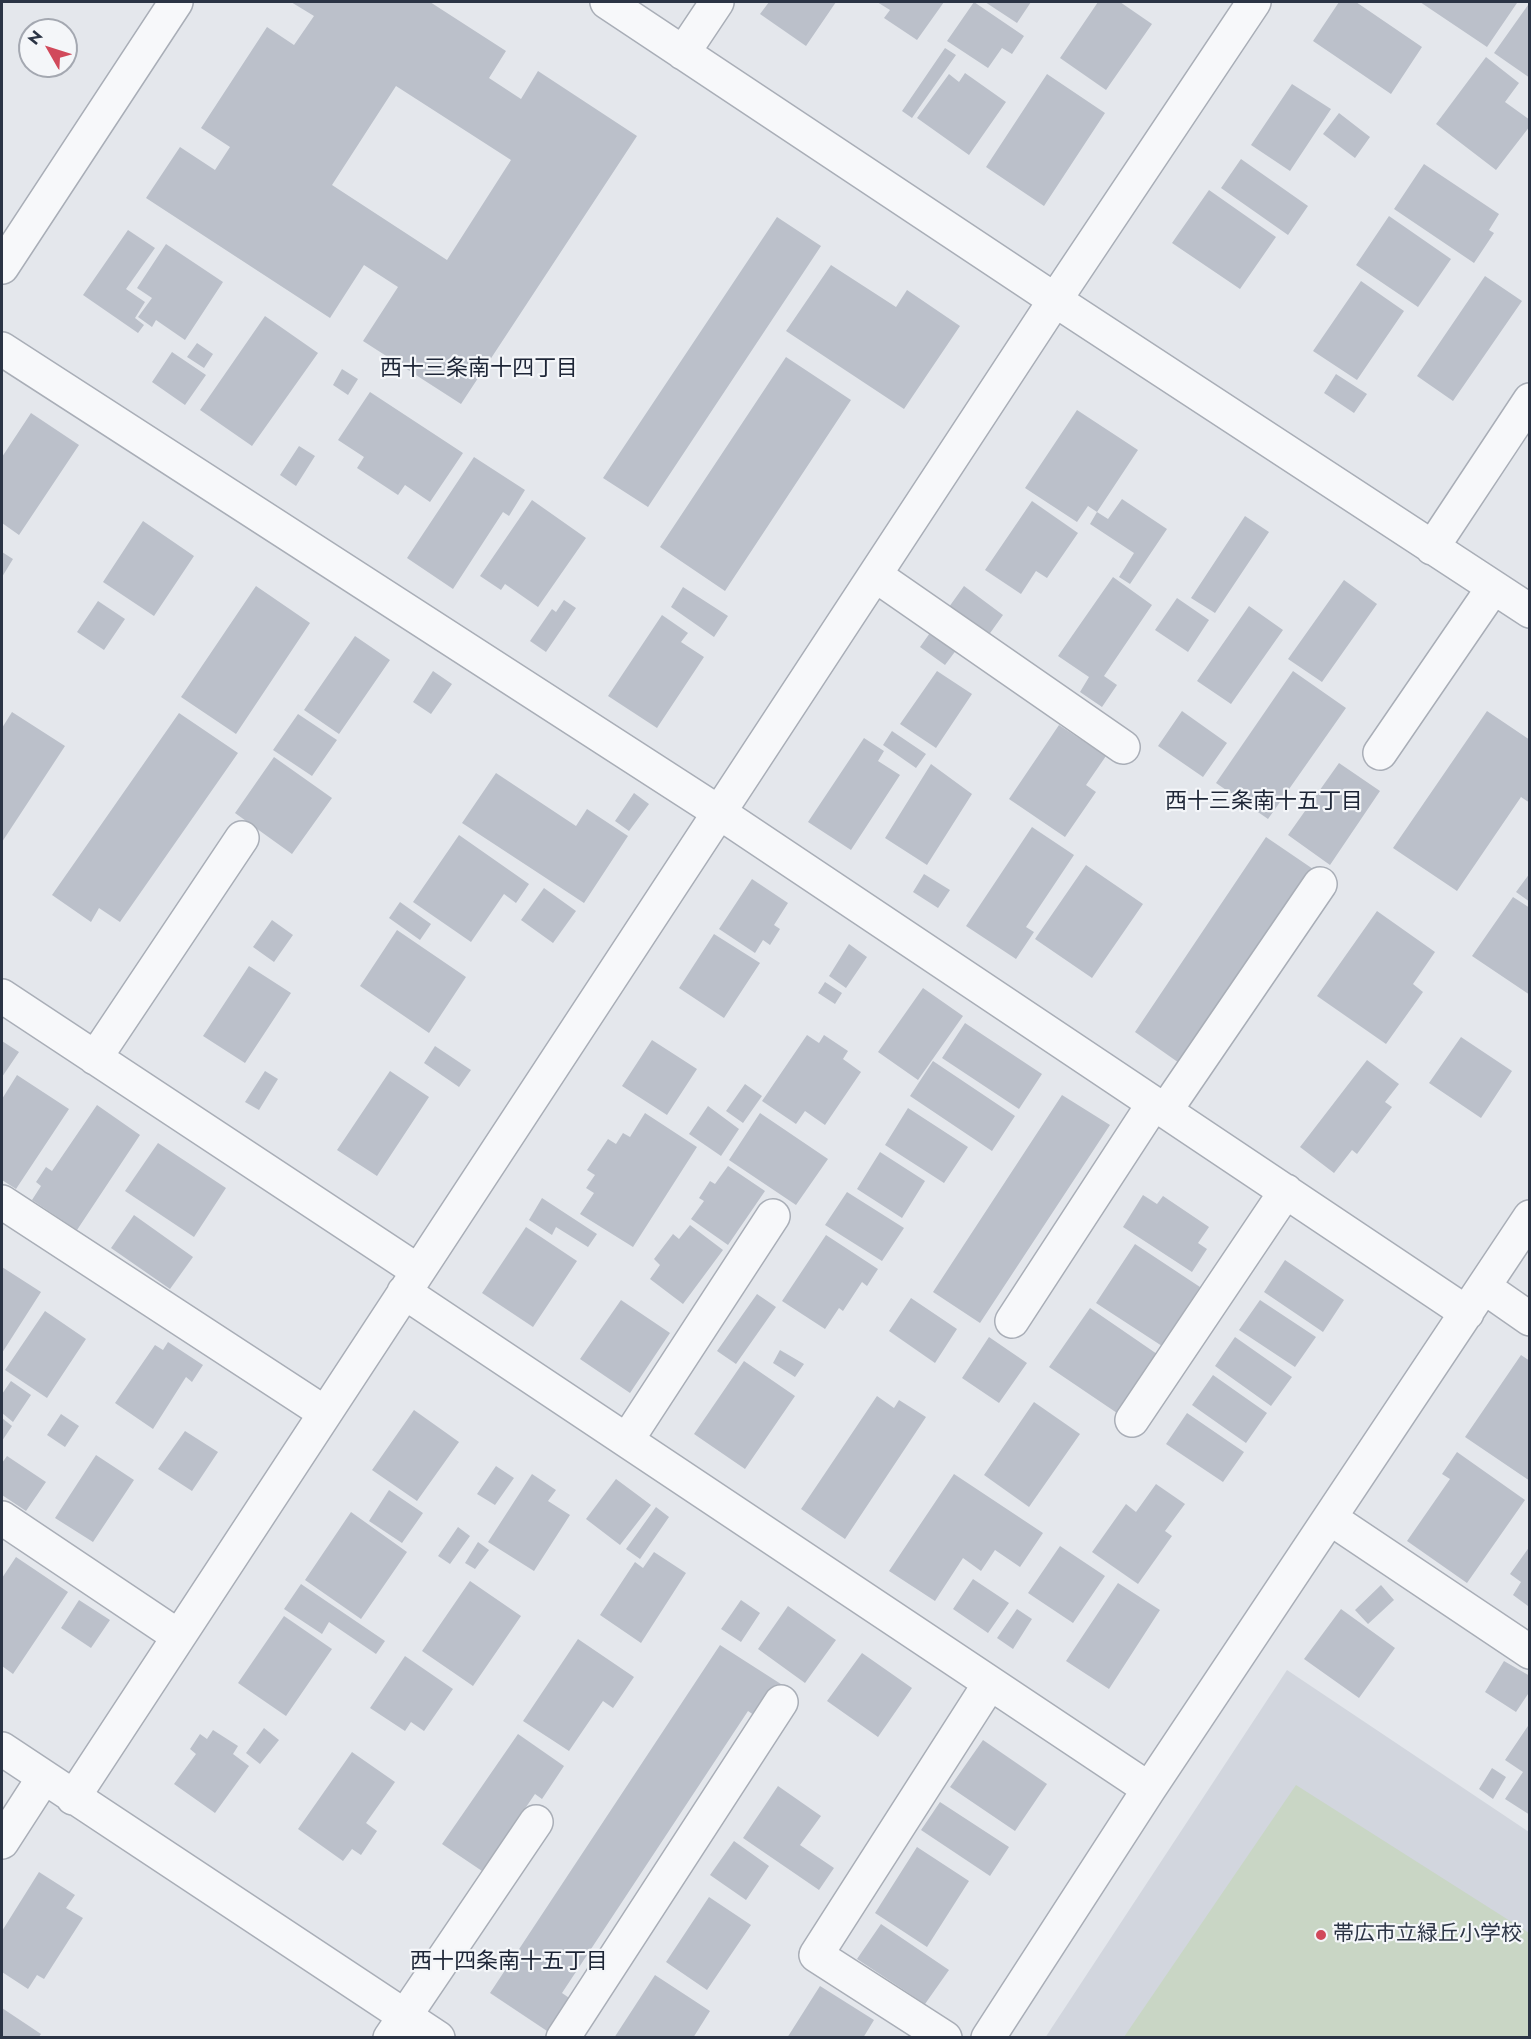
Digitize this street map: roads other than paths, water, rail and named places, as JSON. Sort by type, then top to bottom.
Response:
[{"type":"street","points":[[2,267],[176,2]]},
{"type":"street","points":[[607,2],[1432,549],[1530,611]]},
{"type":"street","points":[[683,53],[717,2]]},
{"type":"street","points":[[73,1798],[1055,300],[1254,2]]},
{"type":"street","points":[[2,349],[720,813],[1286,1191],[1476,1300],[1530,1319]]},
{"type":"street","points":[[1432,549],[1530,400]]},
{"type":"street","points":[[876,575],[1123,747]]},
{"type":"street","points":[[1380,753],[1493,588]]},
{"type":"street","points":[[94,1058],[242,838]]},
{"type":"street","points":[[1012,1321],[1159,1107],[1320,884]]},
{"type":"street","points":[[2,996],[411,1281],[627,1440],[1149,1789]]},
{"type":"street","points":[[1132,1420],[1286,1191]]},
{"type":"street","points":[[2,1202],[325,1413]]},
{"type":"street","points":[[627,1440],[773,1216]]},
{"type":"street","points":[[988,2037],[1149,1789],[1530,1217]]},
{"type":"street","points":[[2,1518],[178,1636]]},
{"type":"street","points":[[1330,1518],[1530,1652]]},
{"type":"street","points":[[945,2037],[816,1955],[990,1683]]},
{"type":"street","points":[[563,2037],[781,1702]]},
{"type":"street","points":[[2,1749],[397,2027],[438,2037]]},
{"type":"street","points":[[2,1842],[44,1777]]},
{"type":"street","points":[[397,2027],[536,1822]]},
{"type":"place","name":"帯広市立緑丘小学校","points":[[1321,1935]]},
{"type":"district","name":"西十三条南十四丁目","points":[[479,370]]},
{"type":"district","name":"西十三条南十五丁目","points":[[1264,803]]},
{"type":"district","name":"西十四条南十五丁目","points":[[509,1963]]}]
